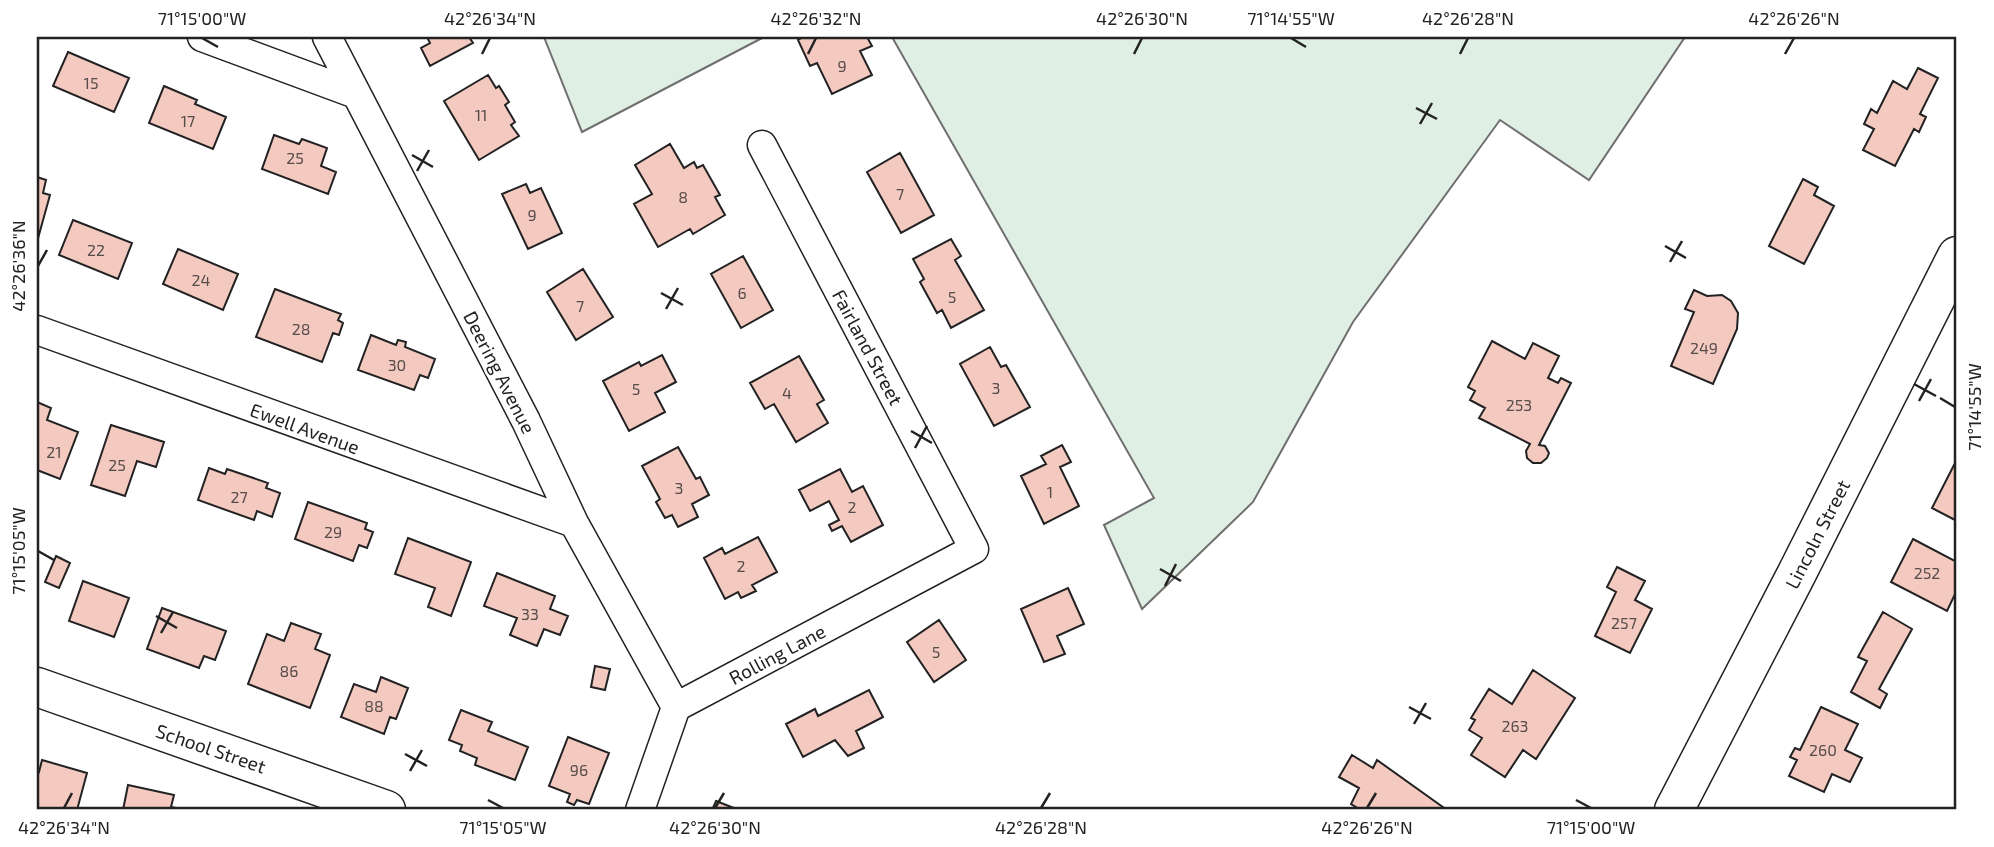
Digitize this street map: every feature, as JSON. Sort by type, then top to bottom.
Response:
[{"type":"street","points":[[202,37],[356,94]]},
{"type":"street","name":"Deering Avenue","points":[[327,37],[526,421],[574,523],[676,707]]},
{"type":"street","name":"Fairland Street","points":[[762,145],[974,549]]},
{"type":"street","name":"Lincoln Street","points":[[1674,810],[1957,256]]},
{"type":"street","name":"Ewell Avenue","points":[[37,330],[574,523]]},
{"type":"street","name":"Rolling Lane","points":[[676,707],[974,549]]},
{"type":"street","name":"School Street","points":[[37,687],[386,810]]},
{"type":"street","points":[[640,810],[676,707]]},
{"type":"green space","points":[[544,37],[764,37],[582,132]]},
{"type":"green space","points":[[892,37],[1685,37],[1589,180],[1500,120],[1353,322],[1253,502],[1142,609],[1104,525],[1154,498]]},
{"type":"building","points":[[427,37],[469,37],[473,43],[430,66],[421,48],[430,43]]},
{"type":"building","points":[[803,37],[867,37],[872,46],[860,51],[872,75],[832,94],[817,63],[810,66],[798,40]]},
{"type":"building","points":[[68,52],[129,78],[114,112],[53,86]]},
{"type":"building","points":[[1918,68],[1938,78],[1920,114],[1926,117],[1919,132],[1914,129],[1895,166],[1863,150],[1874,129],[1864,124],[1871,109],[1877,113],[1893,81],[1907,89]]},
{"type":"building","points":[[488,75],[509,102],[505,105],[515,122],[511,125],[519,136],[479,160],[444,101]]},
{"type":"building","points":[[164,86],[197,100],[195,104],[226,117],[213,149],[149,123]]},
{"type":"building","points":[[274,135],[299,144],[302,139],[327,148],[321,166],[336,172],[328,194],[262,169]]},
{"type":"building","points":[[670,144],[684,168],[694,162],[697,168],[703,165],[720,195],[715,197],[725,215],[693,234],[690,229],[658,247],[634,204],[652,194],[635,165]]},
{"type":"building","points":[[900,153],[934,215],[901,233],[867,172]]},
{"type":"building","points":[[37,177],[46,180],[43,193],[50,195],[37,242]]},
{"type":"building","points":[[1803,179],[1818,187],[1814,195],[1834,206],[1804,264],[1769,246]]},
{"type":"building","points":[[526,184],[530,193],[541,188],[562,233],[528,249],[502,194]]},
{"type":"building","points":[[73,220],[132,243],[118,279],[59,255]]},
{"type":"building","points":[[951,239],[961,256],[955,260],[984,310],[951,328],[942,310],[937,313],[920,282],[924,279],[913,259]]},
{"type":"building","points":[[178,249],[238,274],[223,310],[163,284]]},
{"type":"building","points":[[743,256],[773,310],[741,328],[711,274]]},
{"type":"building","points":[[583,269],[613,317],[576,340],[547,292]]},
{"type":"building","points":[[275,289],[341,314],[338,320],[343,323],[339,335],[333,333],[322,362],[256,337]]},
{"type":"building","points":[[1694,290],[1707,296],[1722,295],[1731,301],[1738,313],[1737,329],[1713,384],[1671,366],[1694,312],[1685,309]]},
{"type":"building","points":[[371,335],[396,345],[398,340],[406,342],[405,347],[435,359],[428,378],[420,375],[414,390],[358,370]]},
{"type":"building","points":[[1492,341],[1525,359],[1533,343],[1559,356],[1548,378],[1558,383],[1561,378],[1571,383],[1539,445],[1545,446],[1549,453],[1541,463],[1533,463],[1527,458],[1526,451],[1530,444],[1479,418],[1485,408],[1470,400],[1475,391],[1468,387]]},
{"type":"building","points":[[990,347],[1001,367],[1006,365],[1030,407],[994,426],[960,364]]},
{"type":"building","points":[[662,355],[676,382],[655,393],[665,412],[629,431],[603,381],[639,362],[641,366]]},
{"type":"building","points":[[799,356],[824,400],[817,404],[828,423],[796,442],[774,404],[765,409],[750,383]]},
{"type":"building","points":[[37,402],[51,408],[47,420],[78,432],[60,479],[37,470]]},
{"type":"building","points":[[111,425],[164,442],[156,467],[137,461],[125,496],[91,485]]},
{"type":"building","points":[[1062,445],[1071,462],[1060,467],[1079,506],[1044,524],[1021,476],[1046,464],[1041,456]]},
{"type":"building","points":[[678,447],[696,479],[700,477],[709,495],[692,504],[698,517],[678,527],[672,515],[665,518],[656,502],[660,499],[642,466]]},
{"type":"building","points":[[1954,465],[1957,467],[1957,521],[1932,508]]},
{"type":"building","points":[[209,468],[225,474],[227,469],[268,483],[266,488],[280,493],[272,517],[257,511],[254,520],[198,500]]},
{"type":"building","points":[[840,469],[852,492],[863,486],[883,525],[851,542],[842,526],[832,531],[829,525],[839,520],[829,501],[810,511],[799,490]]},
{"type":"building","points":[[308,502],[367,523],[365,529],[373,532],[367,548],[359,545],[353,561],[295,539]]},
{"type":"building","points":[[758,537],[777,572],[752,585],[756,591],[741,598],[738,592],[725,599],[704,558],[722,548],[725,554]]},
{"type":"building","points":[[408,538],[471,562],[451,616],[428,607],[435,588],[395,574]]},
{"type":"building","points":[[1913,539],[1957,562],[1957,590],[1947,611],[1891,582]]},
{"type":"building","points":[[56,556],[70,563],[59,588],[45,582]]},
{"type":"building","points":[[1617,567],[1645,581],[1635,600],[1652,609],[1630,653],[1595,636],[1616,592],[1607,587]]},
{"type":"building","points":[[497,573],[555,596],[550,609],[568,616],[560,635],[544,629],[537,646],[510,635],[517,618],[484,606]]},
{"type":"building","points":[[83,581],[129,598],[114,637],[69,621]]},
{"type":"building","points":[[1068,588],[1084,624],[1057,636],[1065,654],[1044,662],[1021,609]]},
{"type":"building","points":[[162,608],[226,631],[215,660],[204,656],[199,668],[147,649]]},
{"type":"building","points":[[1883,612],[1912,629],[1879,689],[1887,694],[1880,708],[1851,692],[1867,661],[1858,657]]},
{"type":"building","points":[[939,620],[966,660],[934,682],[907,642]]},
{"type":"building","points":[[291,623],[321,634],[315,649],[330,655],[310,708],[248,684],[267,634],[284,641]]},
{"type":"building","points":[[595,666],[610,669],[605,690],[591,687]]},
{"type":"building","points":[[1533,670],[1575,698],[1536,759],[1523,750],[1505,777],[1471,755],[1482,738],[1469,730],[1475,720],[1471,718],[1489,689],[1512,704]]},
{"type":"building","points":[[381,677],[408,688],[396,719],[390,717],[384,734],[341,717],[354,684],[376,692]]},
{"type":"building","points":[[869,690],[883,717],[856,731],[864,748],[848,756],[835,740],[803,757],[786,724],[815,709],[818,716]]},
{"type":"building","points":[[1821,707],[1858,724],[1845,750],[1862,758],[1850,782],[1832,774],[1824,792],[1789,776],[1797,760],[1790,757],[1795,748],[1800,750]]},
{"type":"building","points":[[461,710],[492,722],[488,731],[528,747],[515,780],[475,765],[477,758],[460,751],[462,745],[449,740]]},
{"type":"building","points":[[568,737],[609,753],[589,804],[577,800],[574,805],[567,802],[570,794],[549,786]]},
{"type":"building","points":[[1352,755],[1373,768],[1377,760],[1447,810],[1361,810],[1351,804],[1359,788],[1339,777]]},
{"type":"building","points":[[42,760],[87,773],[77,810],[37,810],[37,771],[39,772]]},
{"type":"building","points":[[128,785],[174,795],[171,807],[186,810],[123,810]]},
{"type":"building","points":[[716,801],[739,810],[712,810]]}]
